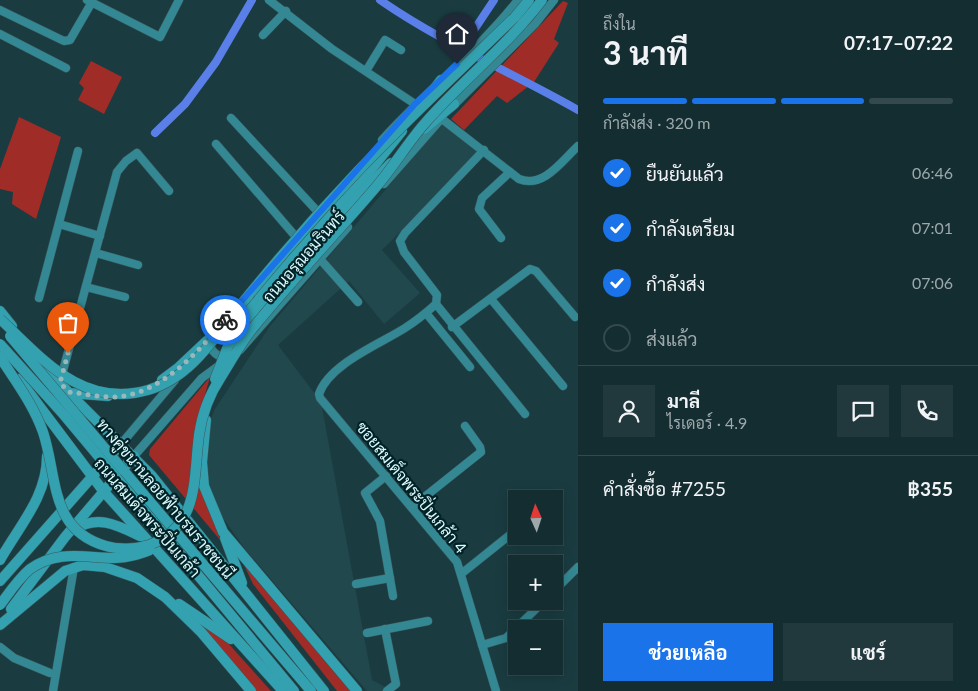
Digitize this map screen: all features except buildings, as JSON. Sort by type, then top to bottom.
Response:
[{"type":"main road","points":[[201,355],[247,296],[357,172],[515,17],[529,0]]},
{"type":"main road","points":[[210,394],[251,330],[378,185],[425,122],[526,21],[542,0]]},
{"type":"main road","points":[[0,605],[25,574],[46,560],[72,555],[104,558],[132,556],[150,550],[178,527],[188,509],[194,488],[199,434],[210,394],[228,346],[242,327],[369,179],[440,80]]},
{"type":"main road","points":[[0,319],[64,378],[101,392],[147,391],[174,377],[233,326],[369,179],[454,104]]},
{"type":"main road","name":"ถนนสมเด็จพระปิ่นเกล้า","points":[[0,311],[60,383],[134,456],[324,691]]},
{"type":"main road","name":"ทางคู่ขนานลอยฟ้าบรมราชชนนี","points":[[0,323],[196,564],[294,691]]},
{"type":"main road","points":[[69,392],[111,397],[125,396],[148,388],[169,376],[210,338]]},
{"type":"main road","name":"ทางคู่ขนานลอยฟ้าบรมราชชนนี","points":[[0,344],[312,691]]},
{"type":"main road","points":[[246,593],[204,486],[202,462],[208,412],[219,388],[247,344]]},
{"type":"main road","points":[[14,371],[27,376],[34,373],[39,366],[36,353]]},
{"type":"main road","points":[[0,356],[27,396],[34,411],[50,456],[57,497],[68,522],[84,536],[107,547],[118,549],[142,547],[163,540]]},
{"type":"main road","name":"ถนนสมเด็จพระปิ่นเกล้า","points":[[0,356],[14,371],[91,477],[283,691]]},
{"type":"main road","points":[[0,560],[34,506],[45,481],[46,435],[40,406]]},
{"type":"main road","name":"ถนนอรุณอมรินทร์","points":[[0,581],[122,443]]},
{"type":"main road","name":"ถนนอรุณอมรินทร์","points":[[0,624],[65,537],[134,456]]},
{"type":"main road","points":[[65,537],[82,524],[99,521],[143,537]]},
{"type":"main road","points":[[223,532],[357,691]]},
{"type":"main road","points":[[0,624],[54,577],[74,566],[105,567],[149,584],[165,597],[201,632],[251,691]]},
{"type":"main road","points":[[165,597],[247,649]]},
{"type":"street","points":[[0,10],[64,42],[70,40],[89,1],[160,37],[179,0]]},
{"type":"street","points":[[269,0],[286,11],[326,44],[415,104]]},
{"type":"street","name":"ถนนอรุณอมรินทร์","points":[[122,443],[318,212],[415,104],[489,32],[518,0]]},
{"type":"street","name":"ถนนอรุณอมรินทร์","points":[[134,456],[202,378],[247,344],[454,104],[535,24],[554,0]]},
{"type":"street","points":[[263,34],[286,11]]},
{"type":"street","points":[[0,34],[66,68]]},
{"type":"street","points":[[366,71],[385,40],[401,50]]},
{"type":"street","points":[[231,118],[318,212]]},
{"type":"street","points":[[442,119],[519,179],[528,182],[543,179],[578,146]]},
{"type":"street","points":[[216,144],[296,237]]},
{"type":"street","points":[[470,367],[426,313],[439,299],[404,252],[400,240],[484,150]]},
{"type":"street","points":[[39,298],[78,151]]},
{"type":"street","points":[[60,383],[117,172],[134,153],[138,153],[169,191]]},
{"type":"street","points":[[502,238],[479,209],[482,198],[510,172]]},
{"type":"street","points":[[59,224],[100,236]]},
{"type":"street","points":[[96,253],[138,265]]},
{"type":"street","points":[[320,259],[358,302]]},
{"type":"street","points":[[452,327],[533,269],[575,317]]},
{"type":"street","points":[[86,287],[125,297]]},
{"type":"street","points":[[491,299],[563,386]]},
{"type":"street","points":[[436,304],[452,327],[525,414]]},
{"type":"street","name":"ซอยสมเด็จพระปิ่นเกล้า 4","points":[[426,313],[404,329],[356,355],[328,379],[319,394],[320,398],[450,553],[461,574],[496,691]]},
{"type":"street","points":[[210,338],[210,346],[214,353],[224,358],[232,357]]},
{"type":"street","points":[[412,507],[481,452],[480,447],[465,426]]},
{"type":"street","points":[[386,476],[365,493],[380,521],[393,596]]},
{"type":"street","points":[[461,574],[508,536]]},
{"type":"street","points":[[53,691],[74,566]]},
{"type":"street","points":[[563,582],[578,567]]},
{"type":"street","points":[[356,584],[390,578]]},
{"type":"street","points":[[482,645],[506,638],[535,610]]},
{"type":"street","points":[[367,633],[428,621]]},
{"type":"street","points":[[385,629],[396,684],[387,691]]},
{"type":"street","points":[[0,647],[14,658],[50,673]]},
{"type":"shaded area","points":[[563,1],[568,3],[554,39],[559,43],[534,82],[507,103],[497,96],[464,130],[451,119]]},
{"type":"shaded area","points":[[91,61],[122,77],[104,114],[78,100],[84,88],[79,83]]},
{"type":"shaded area","points":[[19,117],[61,137],[36,219],[12,204],[13,192],[0,189],[0,169]]},
{"type":"shaded area","points":[[442,123],[480,152],[382,250],[420,293],[384,324],[349,281],[278,345],[321,402],[372,680],[393,691],[367,691],[245,549],[216,508],[208,484],[206,462],[209,423],[215,409],[270,326]]},
{"type":"shaded area","points":[[210,377],[201,409],[202,493],[221,541],[149,455],[150,449]]},
{"type":"shaded area","points":[[244,565],[352,691],[337,691],[253,584]]},
{"type":"shaded area","points":[[199,623],[228,643],[271,691],[256,691]]},
{"type":"waterway","points":[[155,133],[185,104],[216,62],[252,0]]},
{"type":"waterway","points":[[380,0],[453,44],[578,110]]},
{"type":"waterway","points":[[462,48],[494,0]]},
{"type":"way so far","points":[[68,353],[60,383],[69,392],[111,397],[125,396],[148,388],[169,376],[210,338],[225,320]]},
{"type":"route","points":[[225,320],[246,293],[415,104],[457,64]]}]
